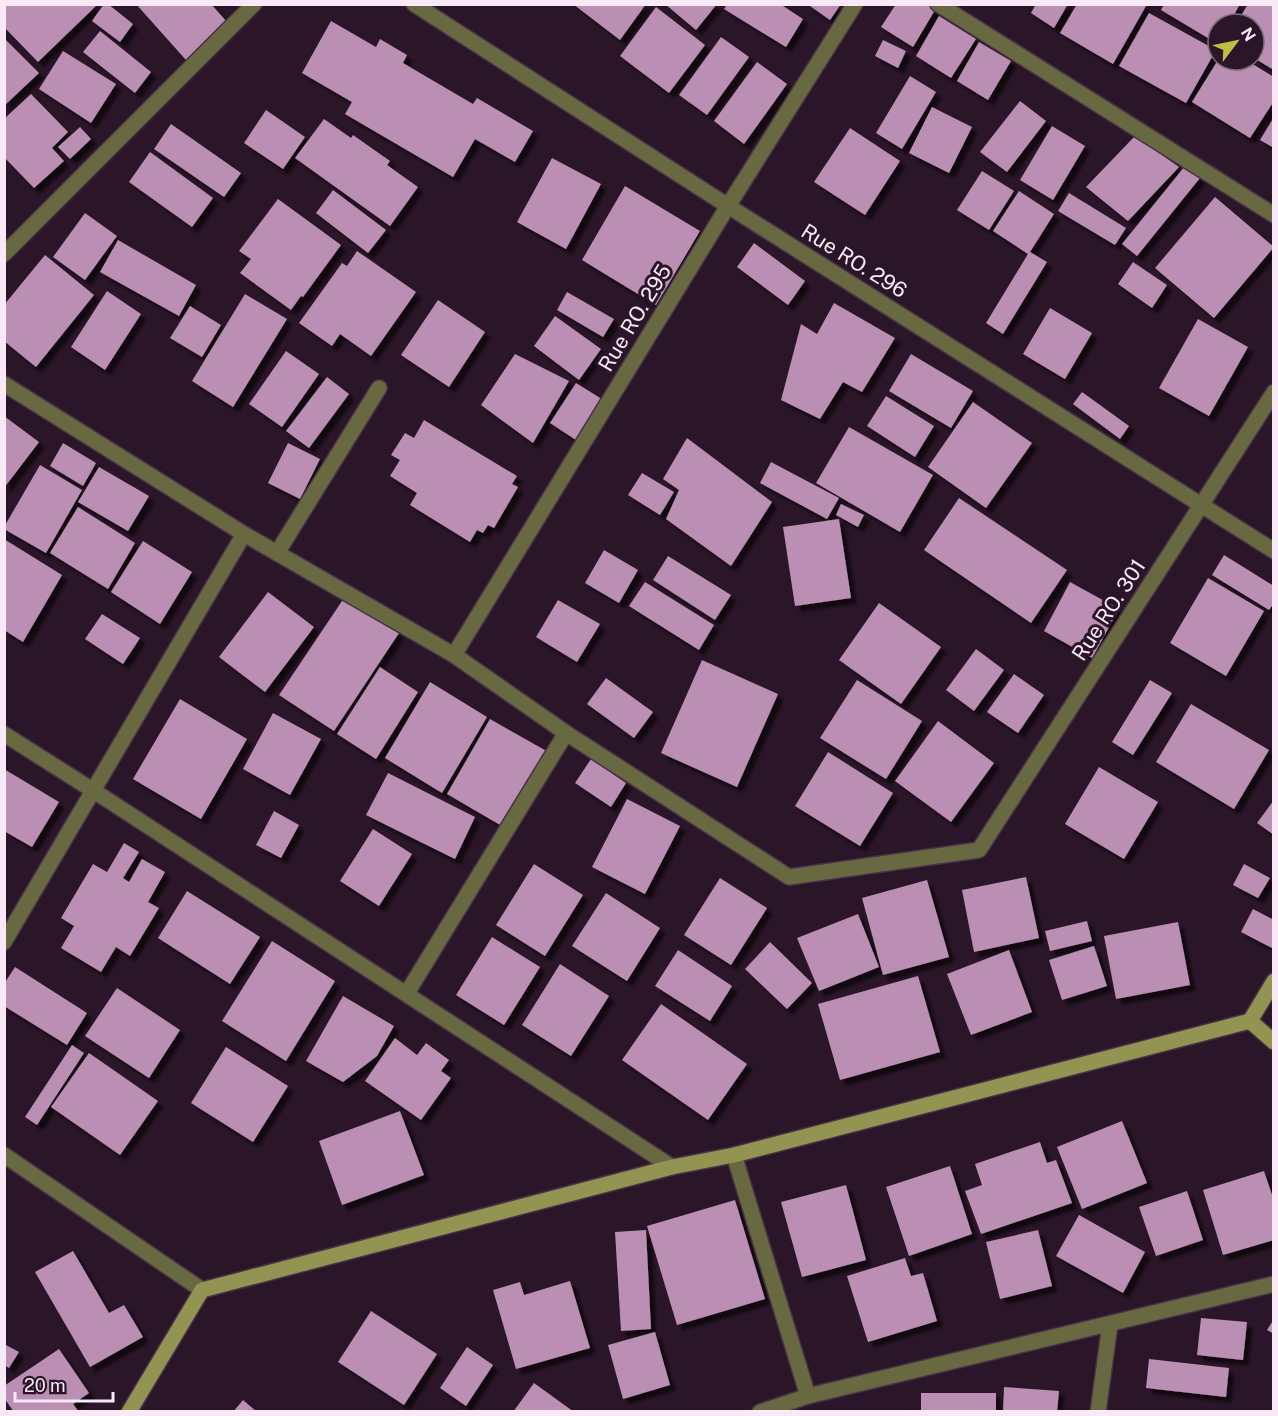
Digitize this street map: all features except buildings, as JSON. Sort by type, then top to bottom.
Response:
[{"type":"street","points":[[4,254],[254,4]]},
{"type":"street","name":"Rue RO. 296","points":[[414,4],[728,206],[1274,551]]},
{"type":"street","name":"Rue RO. 295","points":[[454,655],[728,206],[855,4]]},
{"type":"street","points":[[938,4],[1274,215]]},
{"type":"street","points":[[4,384],[244,534],[454,655],[566,733],[407,993]]},
{"type":"street","points":[[277,553],[379,388]]},
{"type":"street","name":"Rue RO. 301","points":[[566,733],[789,877],[979,850],[1274,392]]},
{"type":"street","points":[[4,942],[244,534]]},
{"type":"street","points":[[4,734],[94,790],[672,1167]]},
{"type":"street","points":[[129,1412],[202,1290],[672,1167],[734,1155],[1250,1021],[1274,981]]},
{"type":"street","points":[[1250,1021],[1274,1042]]},
{"type":"street","points":[[4,1155],[202,1290]]},
{"type":"street","points":[[734,1155],[808,1396]]},
{"type":"street","points":[[760,1412],[808,1396],[1274,1284]]},
{"type":"street","points":[[1098,1412],[1110,1324]]}]
